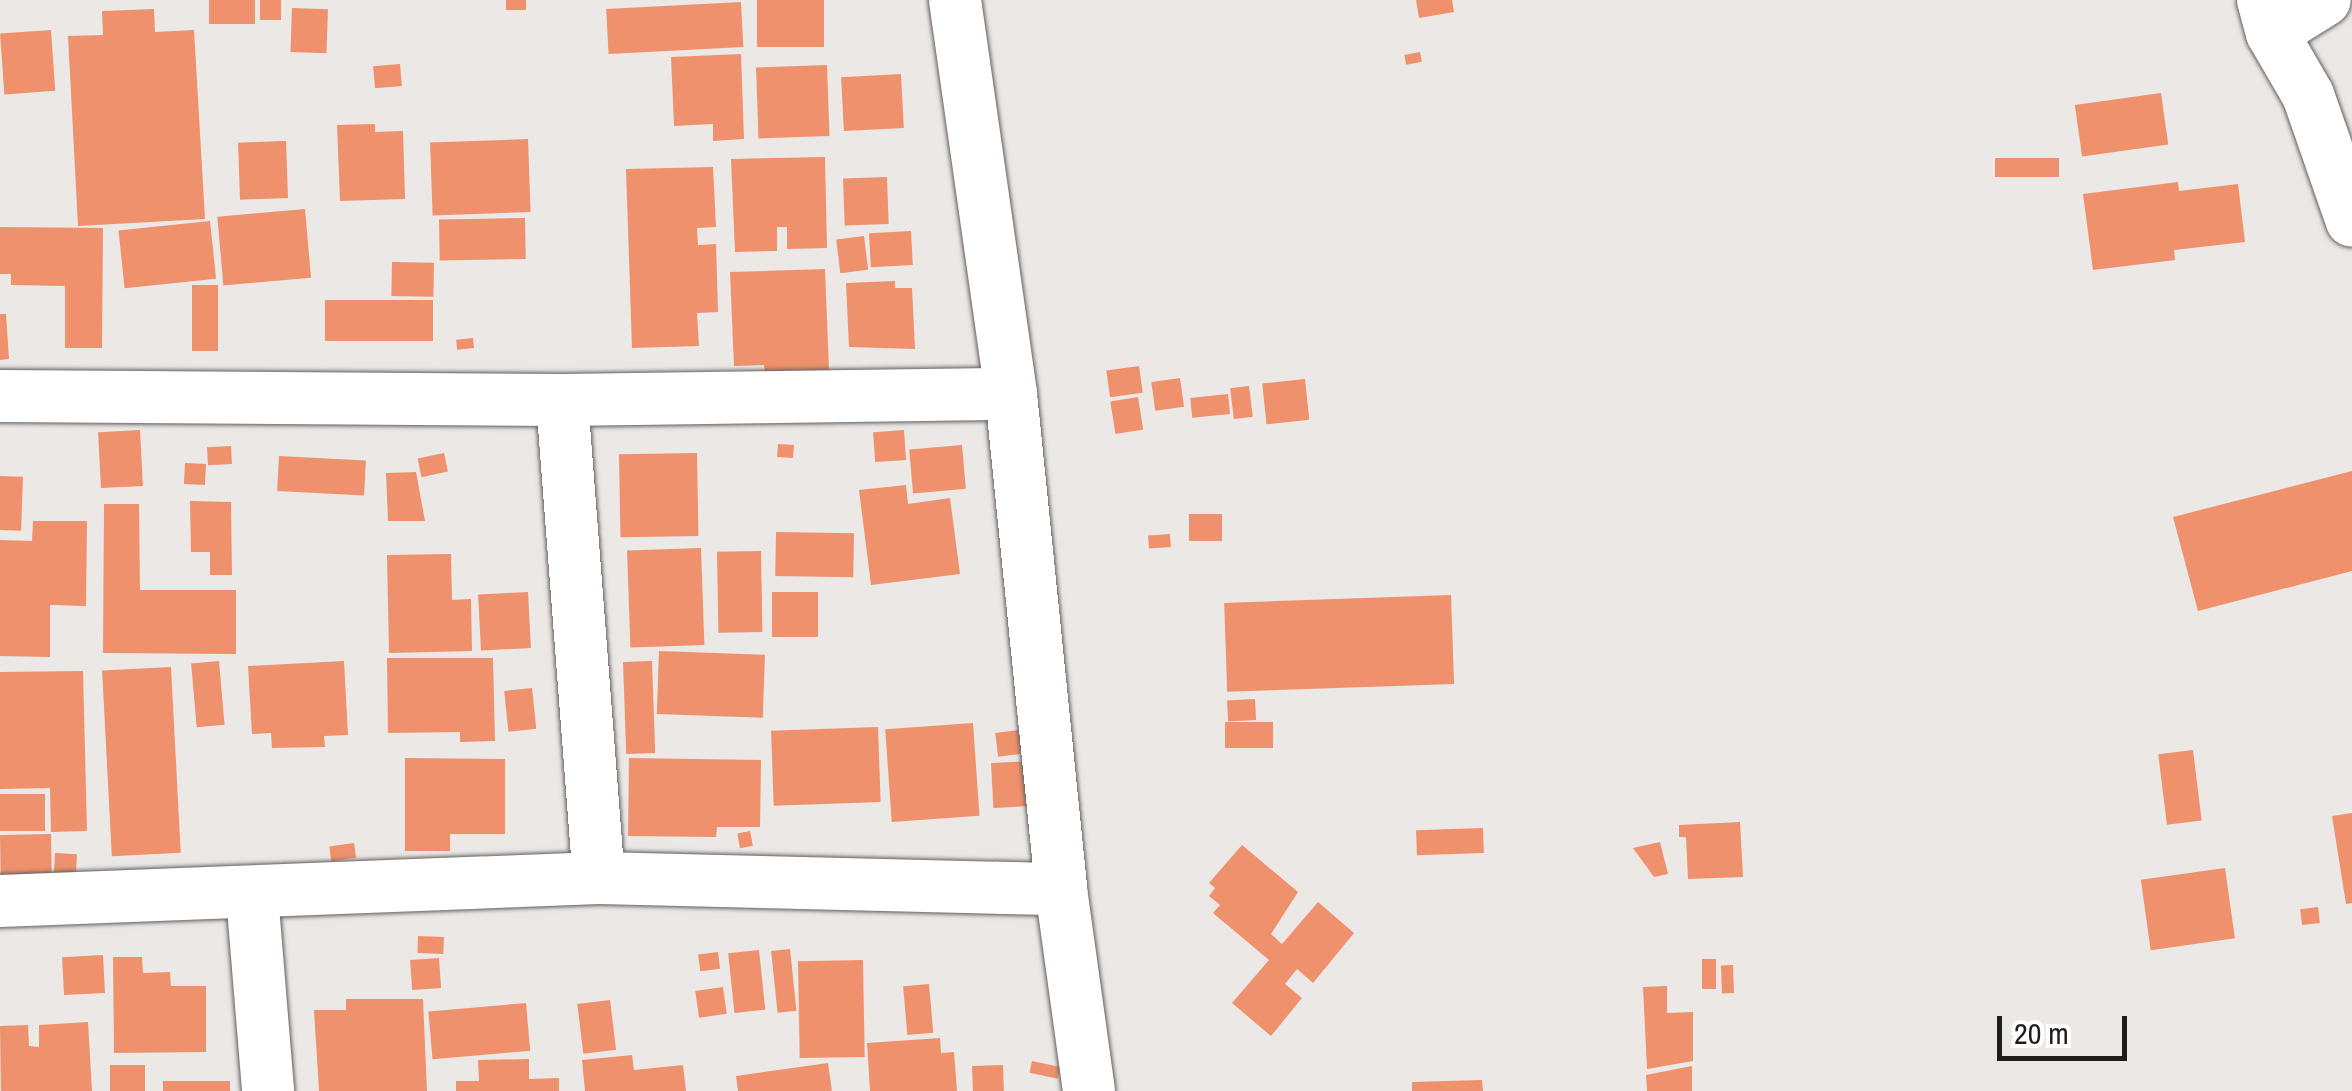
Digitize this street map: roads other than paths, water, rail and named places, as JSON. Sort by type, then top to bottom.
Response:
[{"type":"street","points":[[955,0],[1011,394],[1061,889],[1088,1091]]},
{"type":"street","points":[[2325,0],[2268,16],[2308,95],[2352,220]]},
{"type":"street","points":[[0,396],[562,400],[1011,394]]},
{"type":"street","points":[[562,400],[599,878]]},
{"type":"street","points":[[0,901],[252,895],[599,878],[1061,889]]},
{"type":"street","points":[[252,895],[268,1091]]}]
